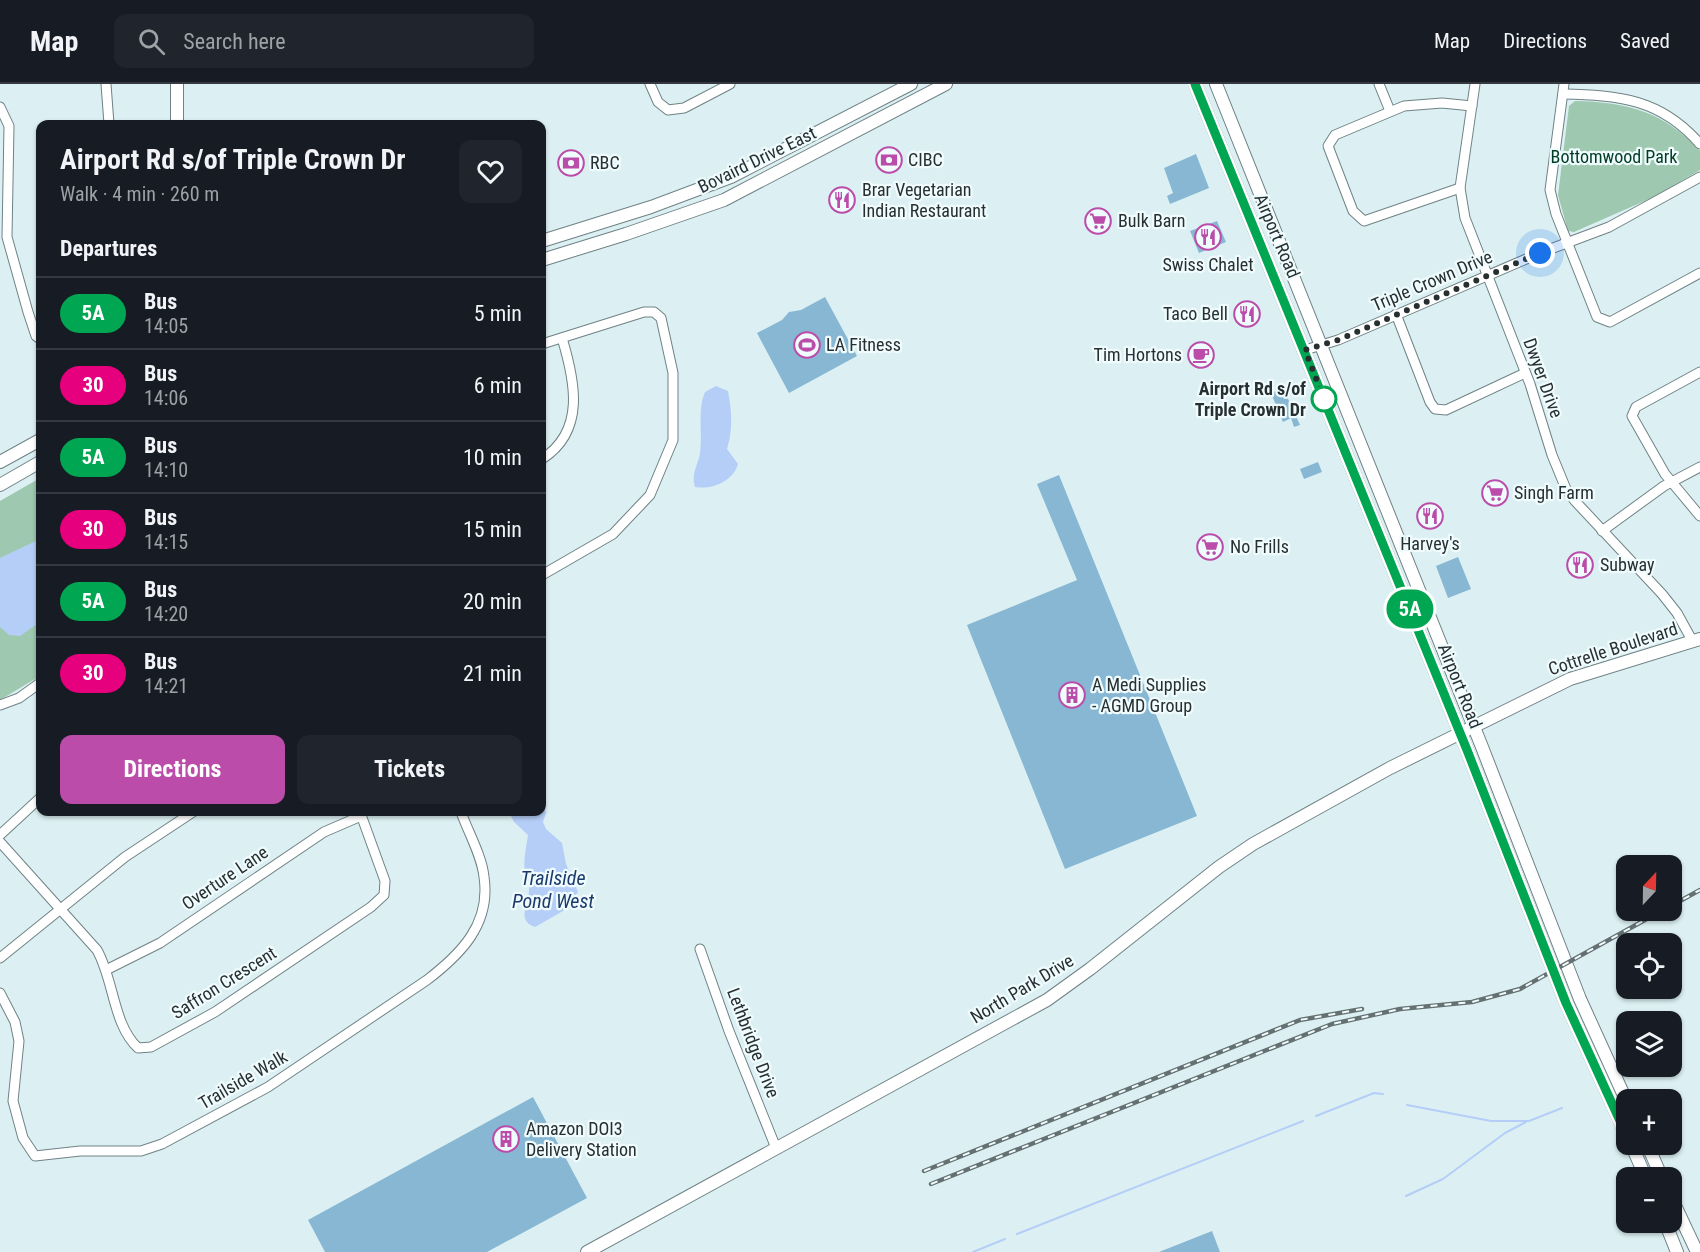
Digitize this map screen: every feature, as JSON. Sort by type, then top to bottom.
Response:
[{"type":"main road","points":[[177,84],[177,120]]},
{"type":"main road","name":"Bovaird Drive East","points":[[546,240],[702,189],[757,166],[912,84]]},
{"type":"main road","name":"Bovaird Drive East","points":[[546,259],[626,234],[742,192],[946,84]]},
{"type":"main road","name":"Airport Road","points":[[1195,84],[1460,732],[1566,1003],[1616,1112]]},
{"type":"main road","name":"Airport Road","points":[[1216,84],[1474,726],[1580,999],[1621,1089]]},
{"type":"main road","points":[[626,234],[630,214]]},
{"type":"main road","points":[[0,462],[36,442]]},
{"type":"main road","points":[[0,485],[36,464]]},
{"type":"main road","name":"Cottrelle Boulevard","points":[[1460,732],[1570,679],[1696,641]]},
{"type":"main road","name":"North Park Drive","points":[[587,1252],[1047,1000],[1219,867],[1253,844],[1460,732]]},
{"type":"main road","points":[[1682,1221],[1696,1252]]},
{"type":"main road","points":[[1669,1233],[1677,1252]]},
{"type":"street","points":[[106,84],[109,120]]},
{"type":"street","points":[[651,84],[658,102],[668,110],[684,108],[730,84]]},
{"type":"street","points":[[1379,84],[1390,111]]},
{"type":"street","name":"Dwyer Drive","points":[[1475,84],[1460,188],[1465,218],[1526,373],[1563,484],[1584,513],[1662,594],[1696,641]]},
{"type":"street","points":[[1700,144],[1672,117],[1648,105],[1611,95],[1563,89],[1550,190],[1594,313],[1604,322],[1616,319],[1700,273]]},
{"type":"street","points":[[1460,188],[1431,196],[1369,222],[1357,217],[1329,150],[1329,142],[1335,135],[1390,111],[1424,103],[1472,106]]},
{"type":"street","points":[[0,107],[9,126],[4,238],[36,336]]},
{"type":"street","name":"Triple Crown Drive","points":[[1305,350],[1320,346],[1567,242],[1609,228],[1700,177]]},
{"type":"street","points":[[546,343],[644,312],[654,312],[661,318],[674,373],[673,440],[650,495],[614,534],[546,573]]},
{"type":"street","points":[[1396,314],[1430,402],[1435,409],[1446,410],[1526,373]]},
{"type":"street","points":[[546,456],[553,452],[565,437],[572,421],[574,387],[562,338]]},
{"type":"street","points":[[1700,372],[1636,407],[1633,413],[1635,426],[1671,483],[1700,516]]},
{"type":"street","points":[[1602,531],[1671,483],[1700,467]]},
{"type":"street","points":[[0,705],[19,698],[36,686]]},
{"type":"street","points":[[0,835],[36,802]]},
{"type":"street","points":[[0,958],[124,857],[187,816]]},
{"type":"street","name":"Overture Lane","points":[[108,969],[160,944],[324,832],[356,816]]},
{"type":"street","name":"Saffron Crescent","points":[[0,842],[97,950],[108,969],[121,1022],[129,1040],[138,1048],[151,1047],[215,1012],[371,907],[384,895],[386,881],[361,816]]},
{"type":"street","name":"Trailside Walk","points":[[0,993],[15,1022],[19,1041],[13,1101],[23,1138],[34,1156],[80,1151],[141,1151],[162,1144],[278,1081],[428,980],[452,961],[469,942],[478,925],[484,903],[484,876],[462,816]]},
{"type":"street","name":"Lethbridge Drive","points":[[700,949],[729,1031],[776,1148]]},
{"type":"green space","name":"Bottomwood Park","points":[[1575,101],[1628,107],[1659,118],[1700,151],[1700,170],[1656,196],[1574,232],[1568,231],[1558,195],[1569,106]]},
{"type":"green space","points":[[36,480],[36,678],[0,700],[0,501]]},
{"type":"water","points":[[716,386],[728,391],[731,420],[727,449],[738,464],[727,480],[715,486],[695,487],[694,474],[701,446],[703,399],[705,392]]},
{"type":"water","points":[[36,541],[36,625],[20,636],[9,635],[0,627],[0,558]]},
{"type":"water","name":"Trailside Pond West","points":[[511,816],[545,816],[543,822],[546,829],[562,843],[566,864],[578,892],[563,911],[535,927],[529,924],[525,915],[529,893],[524,864],[528,835]]},
{"type":"building","points":[[1196,154],[1209,188],[1170,204],[1167,196],[1173,193],[1164,168]]},
{"type":"building","name":"Swiss Chalet","points":[[1217,221],[1226,242],[1199,253],[1190,231]]},
{"type":"building","name":"LA Fitness","points":[[825,297],[857,356],[789,393],[757,333],[782,320],[789,312],[801,310]]},
{"type":"building","name":"Tim Hortons","points":[[1204,341],[1213,363],[1198,369],[1189,348]]},
{"type":"building","points":[[1283,388],[1300,425],[1294,427],[1291,418],[1283,422],[1271,393]]},
{"type":"building","points":[[1318,462],[1322,472],[1304,479],[1300,469]]},
{"type":"building","name":"A Medi Supplies - AGMD Group","points":[[1059,475],[1197,816],[1065,869],[967,625],[1077,580],[1037,484]]},
{"type":"building","name":"Harvey's","points":[[1435,508],[1439,509],[1443,519],[1423,528],[1418,515]]},
{"type":"building","points":[[1458,557],[1471,589],[1448,598],[1436,566]]},
{"type":"building","name":"Amazon DOI3 Delivery Station","points":[[533,1097],[587,1198],[487,1252],[325,1252],[308,1220]]},
{"type":"building","points":[[1212,1231],[1220,1252],[1159,1252]]},
{"type":"waterway","points":[[1316,1116],[1374,1093],[1383,1094]]},
{"type":"waterway","points":[[1407,1105],[1491,1121],[1529,1121],[1562,1108]]},
{"type":"waterway","points":[[1017,1234],[1303,1121]]},
{"type":"waterway","points":[[1406,1196],[1443,1179],[1505,1133],[1526,1122]]},
{"type":"waterway","points":[[973,1252],[1005,1239]]},
{"type":"railway","points":[[1682,900],[1700,890]]},
{"type":"railway","points":[[931,1184],[1332,1024],[1400,1009],[1472,1002],[1520,989],[1643,921]]},
{"type":"railway","points":[[924,1171],[1300,1020],[1362,1009]]},
{"type":"bus line","name":"5A","points":[[1195,84],[1467,750],[1566,1003],[1616,1112]]},
{"type":"place","name":"CIBC","points":[[889,160]]},
{"type":"place","name":"RBC","points":[[571,163]]},
{"type":"place","name":"Brar Vegetarian Indian Restaurant","points":[[842,200]]},
{"type":"place","name":"Bulk Barn","points":[[1098,221]]},
{"type":"place","name":"Swiss Chalet","points":[[1208,237]]},
{"type":"place","name":"Taco Bell","points":[[1247,314]]},
{"type":"place","name":"LA Fitness","points":[[807,345]]},
{"type":"place","name":"Tim Hortons","points":[[1201,355]]},
{"type":"place","name":"Airport Rd s/of Triple Crown Dr","points":[[1324,399]]},
{"type":"place","name":"Singh Farm","points":[[1495,493]]},
{"type":"place","name":"Harvey's","points":[[1430,516]]},
{"type":"place","name":"No Frills","points":[[1210,547]]},
{"type":"place","name":"Subway","points":[[1580,565]]},
{"type":"place","name":"A Medi Supplies - AGMD Group","points":[[1072,695]]},
{"type":"place","name":"Amazon DOI3 Delivery Station","points":[[506,1139]]},
{"type":"route","points":[[1324,399],[1305,350],[1338,340],[1540,253]]}]
